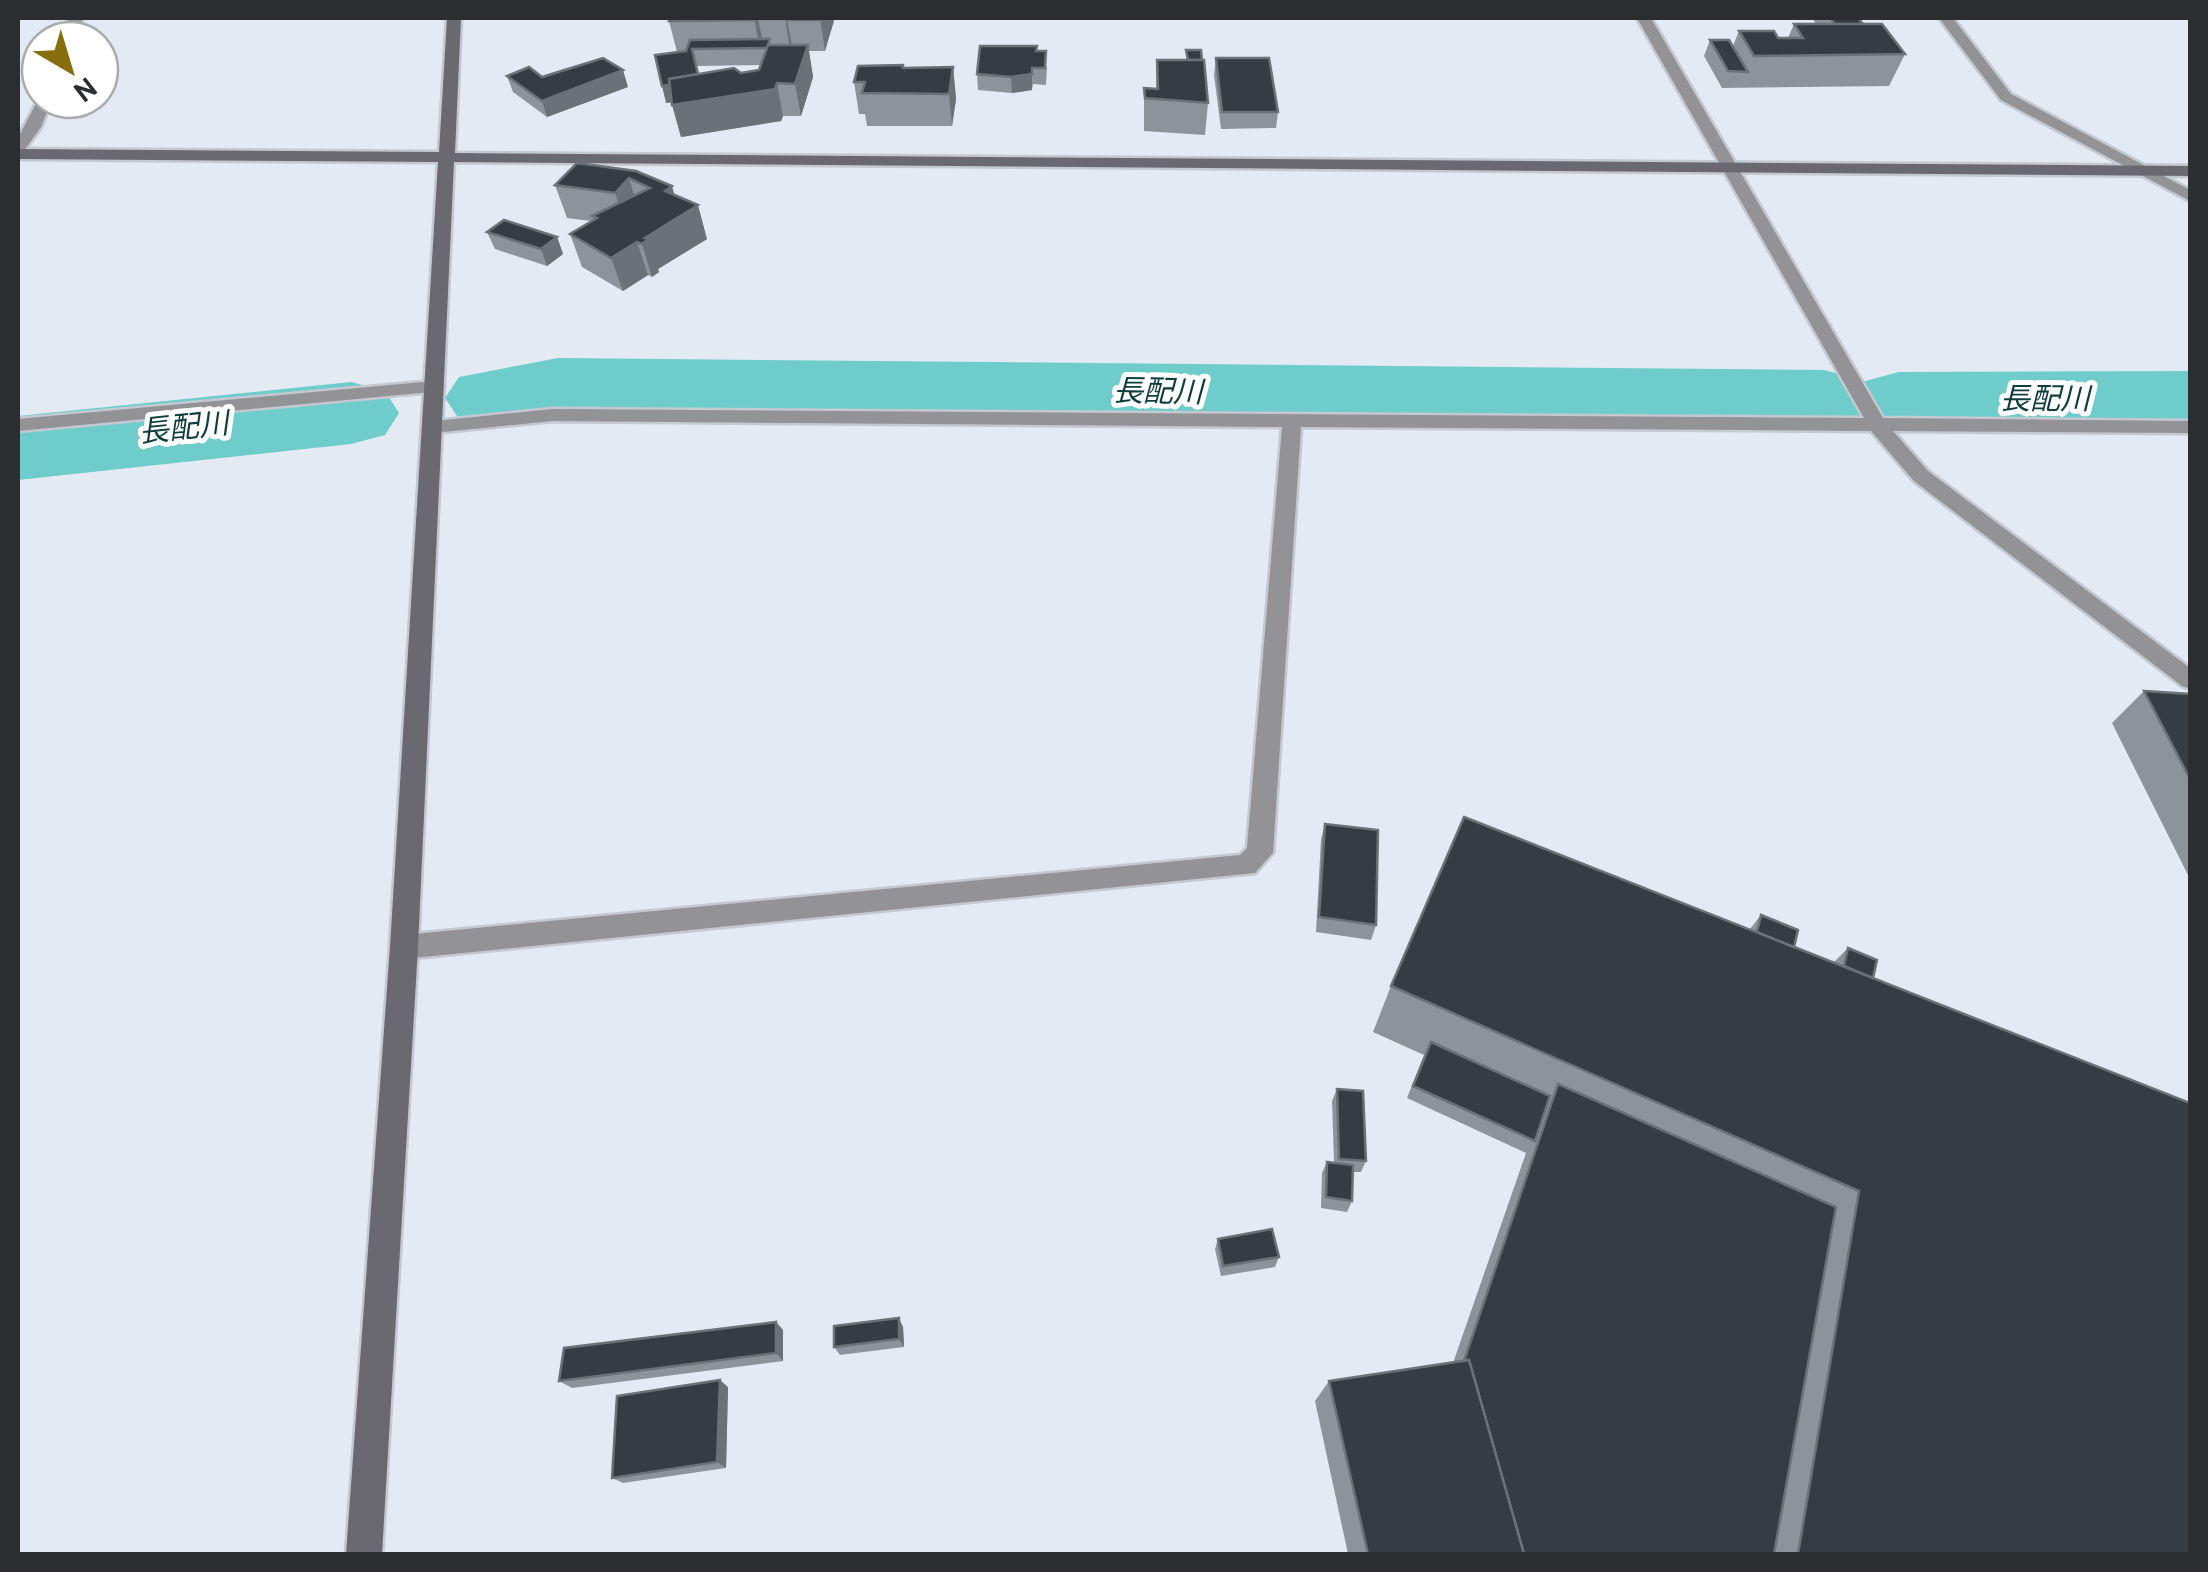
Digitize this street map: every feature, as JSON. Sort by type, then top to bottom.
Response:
[{"type":"street","points":[[364,1554],[404,947],[454,18]]},
{"type":"street","points":[[1644,18],[1897,453],[1932,485],[2190,680]]},
{"type":"street","points":[[1946,18],[2006,97],[2190,196]]},
{"type":"street","points":[[18,151],[36,120]]},
{"type":"street","points":[[18,151],[2190,171]]},
{"type":"street","points":[[18,425],[434,386]]},
{"type":"street","points":[[433,427],[552,415],[1830,424],[1879,428],[2190,427]]},
{"type":"street","points":[[404,947],[1246,865],[1260,853],[1292,420]]},
{"type":"building","points":[[754,18],[754,20],[669,21]]},
{"type":"building","points":[[787,18],[820,18],[787,20]]},
{"type":"building","points":[[1830,18],[1858,18],[1863,24],[1835,24]]},
{"type":"building","points":[[1794,24],[1882,24],[1905,54],[1754,56],[1739,31],[1774,31],[1778,38],[1803,38]]},
{"type":"building","points":[[770,39],[767,48],[692,49],[698,74],[669,79],[670,85],[662,86],[655,55],[686,51],[690,40]]},
{"type":"building","points":[[1710,40],[1729,40],[1748,72],[1728,71]]},
{"type":"building","points":[[768,45],[808,45],[795,84],[777,83],[775,89],[672,105],[669,79],[734,68],[741,73],[759,70]]},
{"type":"building","points":[[980,46],[1037,46],[1036,51],[1046,51],[1045,68],[1032,68],[1032,74],[1011,77],[977,74]]},
{"type":"building","points":[[1186,50],[1201,50],[1202,60],[1188,60]]},
{"type":"building","points":[[603,58],[623,70],[542,101],[507,76],[529,67],[542,77]]},
{"type":"building","points":[[1216,58],[1269,58],[1278,112],[1222,112]]},
{"type":"building","points":[[1157,60],[1204,60],[1208,103],[1145,98],[1144,88],[1158,89]]},
{"type":"building","points":[[858,66],[953,67],[949,94],[862,93],[865,82],[854,82]]},
{"type":"building","points":[[577,163],[636,171],[672,186],[665,191],[698,205],[645,238],[649,239],[642,244],[637,242],[611,258],[570,234],[597,218],[592,216],[650,188],[629,178],[615,193],[555,185]]},
{"type":"building","points":[[504,220],[557,237],[541,249],[487,232]]},
{"type":"building","points":[[2144,691],[2190,694],[2190,779]]},
{"type":"building","points":[[1464,817],[2190,1103],[2190,1554],[1798,1554],[1859,1191],[1391,986]]},
{"type":"building","points":[[1325,824],[1378,830],[1376,925],[1319,917]]},
{"type":"building","points":[[1761,915],[1798,930],[1794,947],[1757,932]]},
{"type":"building","points":[[1848,948],[1877,960],[1873,978],[1844,966]]},
{"type":"building","points":[[1431,1042],[1550,1096],[1535,1141],[1413,1086]]},
{"type":"building","points":[[1558,1084],[1836,1207],[1774,1554],[1524,1554],[1469,1360],[1464,1361]]},
{"type":"building","points":[[1337,1089],[1363,1091],[1366,1161],[1339,1159]]},
{"type":"building","points":[[1327,1162],[1353,1165],[1352,1201],[1326,1197]]},
{"type":"building","points":[[1272,1229],[1279,1257],[1223,1266],[1218,1239]]},
{"type":"building","points":[[899,1318],[899,1339],[834,1347],[834,1326]]},
{"type":"building","points":[[776,1322],[776,1353],[559,1381],[564,1348]]},
{"type":"building","points":[[1469,1360],[1524,1554],[1368,1554],[1329,1381]]},
{"type":"building","points":[[720,1380],[717,1462],[612,1478],[617,1396]]},
{"type":"waterway","name":"長配川","points":[[493,398],[558,388],[1824,400]]},
{"type":"waterway","name":"長配川","points":[[1899,402],[2190,401]]},
{"type":"waterway","name":"長配川","points":[[18,448],[351,413]]}]
